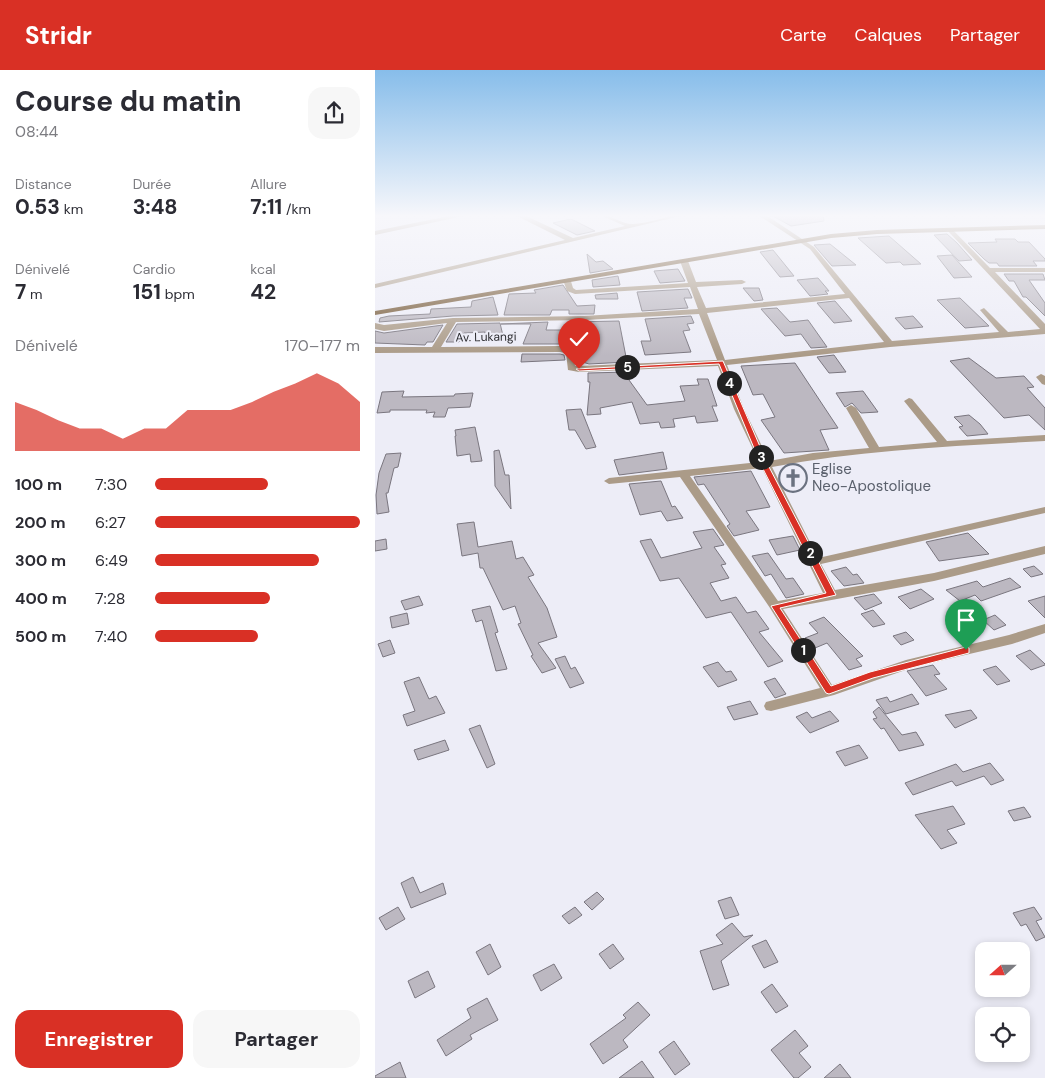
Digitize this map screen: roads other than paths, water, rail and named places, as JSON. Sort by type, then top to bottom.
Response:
[{"type":"main road","points":[[375,313],[678,262]]},
{"type":"street","points":[[375,286],[480,262]]},
{"type":"street","points":[[684,262],[695,286],[721,362],[765,465],[831,595]]},
{"type":"street","points":[[823,262],[890,344]]},
{"type":"street","points":[[982,262],[1045,330]]},
{"type":"street","points":[[990,270],[1045,270]]},
{"type":"street","points":[[567,280],[570,290],[575,292],[742,282]]},
{"type":"street","points":[[375,326],[384,328],[453,320],[575,318],[703,311],[849,296]]},
{"type":"street","points":[[984,310],[1006,335]]},
{"type":"street","points":[[435,350],[453,320]]},
{"type":"street","points":[[721,362],[1045,330]]},
{"type":"street","name":"Av. Lukangi","points":[[375,350],[568,350],[571,353],[571,368],[579,369],[721,362]]},
{"type":"street","points":[[909,401],[944,444]]},
{"type":"street","points":[[851,408],[876,450]]},
{"type":"street","points":[[609,481],[682,472],[765,465],[813,456],[944,444],[1045,438]]},
{"type":"street","points":[[682,472],[775,606],[829,691]]},
{"type":"street","points":[[815,562],[1045,510]]},
{"type":"street","points":[[775,606],[934,577],[1045,550]]},
{"type":"street","points":[[771,706],[829,691],[870,675],[1012,639],[1045,628]]},
{"type":"place","name":"Eglise Neo-Apostolique","points":[[793,478]]}]
